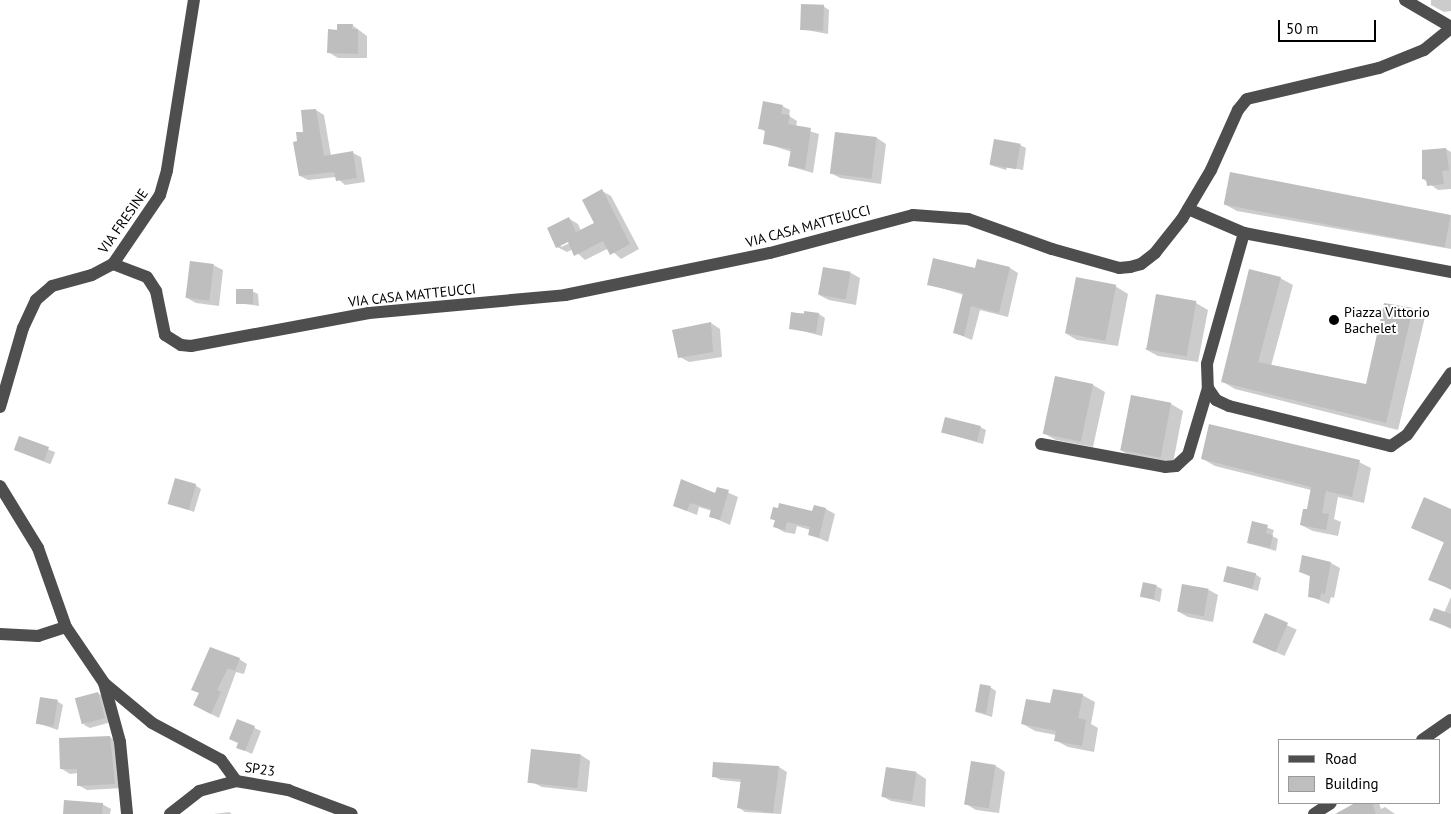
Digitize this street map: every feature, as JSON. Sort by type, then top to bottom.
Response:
[{"type":"street","name":"VIA FRESINE","points":[[0,407],[23,328],[36,300],[52,286],[92,275],[113,264],[154,206],[165,182],[194,0]]},
{"type":"street","points":[[1405,0],[1451,27]]},
{"type":"street","name":"VIA CASA MATTEUCCI","points":[[113,264],[147,277],[156,291],[165,335],[176,343],[191,346],[369,313],[565,295],[770,253],[914,215],[968,220],[1052,249],[1119,268],[1130,267],[1141,264],[1155,253],[1188,209],[1212,170],[1234,116],[1247,99],[1383,66],[1424,50],[1451,27]]},
{"type":"street","points":[[1188,209],[1244,232],[1451,272]]},
{"type":"street","points":[[1041,444],[1165,467],[1176,466],[1188,455],[1208,388],[1209,356],[1244,232]]},
{"type":"street","points":[[1208,388],[1216,400],[1230,406],[1391,446],[1405,439],[1451,373]]},
{"type":"street","points":[[0,486],[38,548],[66,627],[104,683],[152,723],[221,760],[236,781]]},
{"type":"street","points":[[0,634],[38,636],[66,627]]},
{"type":"street","points":[[104,683],[120,742],[127,814]]},
{"type":"street","points":[[1423,739],[1451,720]]},
{"type":"street","name":"SP23","points":[[170,814],[199,791],[236,781],[288,790],[352,814]]},
{"type":"street","points":[[1314,814],[1329,804]]},
{"type":"building","points":[[801,4],[824,5],[823,31],[800,30]]},
{"type":"building","points":[[337,24],[353,24],[352,29],[358,29],[358,54],[327,53],[328,29],[337,30]]},
{"type":"building","points":[[763,101],[783,105],[781,114],[790,115],[788,124],[811,128],[805,169],[788,166],[791,149],[763,144],[765,130],[758,129]]},
{"type":"building","points":[[316,109],[324,156],[353,151],[357,178],[336,181],[334,172],[299,176],[293,142],[297,141],[296,132],[303,132],[301,110]]},
{"type":"building","points":[[835,132],[877,137],[872,179],[830,174]]},
{"type":"building","points":[[994,139],[1021,144],[1016,169],[989,165]]},
{"type":"building","points":[[1446,148],[1449,170],[1442,171],[1444,184],[1427,186],[1426,179],[1422,179],[1422,150]]},
{"type":"building","points":[[1230,172],[1451,215],[1445,247],[1224,204]]},
{"type":"building","points":[[602,189],[630,244],[610,255],[603,241],[574,256],[568,242],[556,248],[547,228],[569,217],[576,232],[594,223],[582,200]]},
{"type":"building","points":[[933,258],[975,268],[977,259],[1010,267],[999,313],[971,306],[964,336],[953,333],[963,293],[927,285]]},
{"type":"building","points":[[190,261],[214,264],[209,301],[185,298]]},
{"type":"building","points":[[823,267],[851,272],[846,299],[818,295]]},
{"type":"building","points":[[1249,269],[1281,277],[1258,362],[1366,384],[1384,303],[1413,308],[1386,423],[1221,382]]},
{"type":"building","points":[[1076,277],[1116,285],[1105,341],[1065,333]]},
{"type":"building","points":[[236,289],[253,289],[253,304],[236,304]]},
{"type":"building","points":[[1156,294],[1196,301],[1187,356],[1146,349]]},
{"type":"building","points":[[804,311],[819,313],[816,333],[789,329],[791,312],[804,314]]},
{"type":"building","points":[[711,322],[713,352],[678,358],[672,330]]},
{"type":"building","points":[[1055,376],[1093,384],[1081,442],[1043,434]]},
{"type":"building","points":[[1131,395],[1171,403],[1161,458],[1120,450]]},
{"type":"building","points":[[945,417],[981,426],[977,441],[941,433]]},
{"type":"building","points":[[1209,424],[1360,460],[1352,497],[1326,491],[1322,513],[1329,514],[1326,530],[1300,525],[1303,509],[1307,509],[1311,487],[1201,459]]},
{"type":"building","points":[[19,436],[49,447],[44,461],[14,450]]},
{"type":"building","points":[[175,478],[196,484],[189,510],[168,504]]},
{"type":"building","points":[[681,479],[715,493],[717,487],[729,490],[720,520],[709,517],[711,509],[690,503],[687,511],[673,506]]},
{"type":"building","points":[[1424,497],[1451,509],[1451,589],[1428,580],[1444,542],[1411,528]]},
{"type":"building","points":[[779,503],[812,511],[814,505],[826,508],[819,538],[808,535],[810,527],[787,522],[785,530],[773,527],[775,520],[770,519],[773,507],[778,508]]},
{"type":"building","points":[[1252,521],[1268,525],[1266,533],[1273,535],[1270,548],[1247,543]]},
{"type":"building","points":[[1302,555],[1331,562],[1325,594],[1321,593],[1320,599],[1308,597],[1310,575],[1299,572]]},
{"type":"building","points":[[1227,566],[1256,573],[1252,589],[1223,582]]},
{"type":"building","points":[[1143,582],[1157,585],[1154,600],[1140,597]]},
{"type":"building","points":[[1182,584],[1209,589],[1204,616],[1177,612]]},
{"type":"building","points":[[1434,608],[1451,614],[1451,628],[1429,620]]},
{"type":"building","points":[[1265,613],[1288,623],[1276,652],[1252,642]]},
{"type":"building","points":[[210,647],[240,658],[235,671],[228,668],[217,690],[221,692],[211,714],[193,705],[199,693],[191,690]]},
{"type":"building","points":[[980,684],[991,686],[986,713],[975,712]]},
{"type":"building","points":[[1053,689],[1083,694],[1078,718],[1086,720],[1082,746],[1054,741],[1056,731],[1021,724],[1026,699],[1050,703]]},
{"type":"building","points":[[98,692],[105,718],[82,724],[75,698]]},
{"type":"building","points":[[40,697],[58,700],[54,726],[36,724]]},
{"type":"building","points":[[237,719],[255,726],[245,751],[236,748],[238,743],[229,739]]},
{"type":"building","points":[[110,736],[115,784],[77,786],[77,769],[60,769],[59,738]]},
{"type":"building","points":[[531,749],[581,754],[577,788],[527,783]]},
{"type":"building","points":[[971,761],[996,765],[989,808],[964,804]]},
{"type":"building","points":[[713,762],[779,766],[773,813],[737,808],[741,779],[712,777]]},
{"type":"building","points":[[886,767],[917,772],[912,801],[881,797]]},
{"type":"building","points":[[64,800],[103,803],[102,814],[63,814]]},
{"type":"building","points":[[1353,804],[1372,804],[1376,814],[1335,814]]},
{"type":"place","name":"Piazza Vittorio Bachelet","points":[[1334,320]]}]
